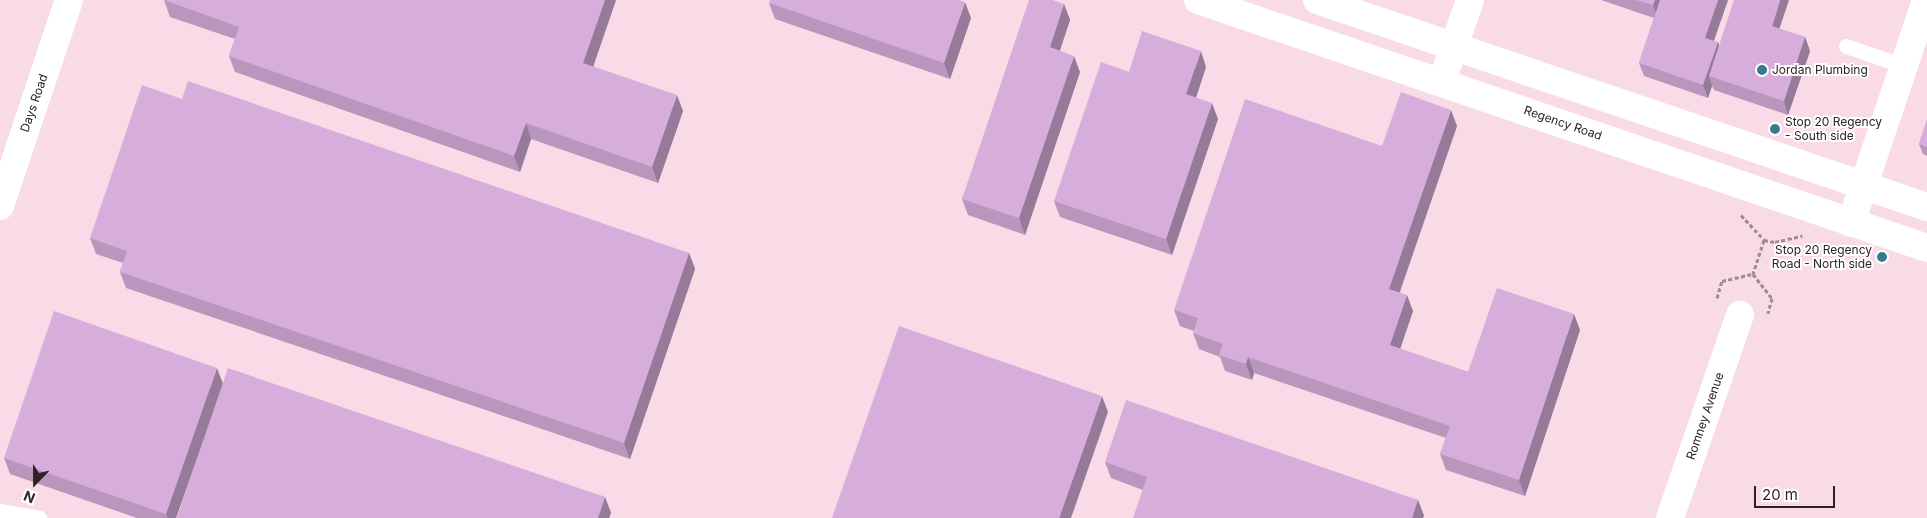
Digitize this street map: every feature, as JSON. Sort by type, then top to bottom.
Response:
[{"type":"main road","name":"Days Road","points":[[0,206],[69,0]]},
{"type":"main road","name":"Regency Road","points":[[1198,0],[1442,81],[1927,248]]},
{"type":"main road","points":[[1317,0],[1927,207]]},
{"type":"main road","points":[[1442,81],[1470,0]]},
{"type":"main road","points":[[1851,223],[1926,0]]},
{"type":"main road","name":"Romney Avenue","points":[[1670,518],[1740,315]]},
{"type":"lane","points":[[1846,46],[1904,66]]},
{"type":"lane","points":[[0,511],[40,518]]},
{"type":"path","points":[[1738,210],[1764,240],[1786,240],[1808,234]]},
{"type":"building","points":[[164,0],[605,0],[583,63],[677,95],[652,167],[526,123],[514,156],[229,56],[239,27]]},
{"type":"building","points":[[770,0],[959,0],[965,2],[944,63],[769,3]]},
{"type":"building","points":[[1029,0],[1053,0],[1064,4],[1050,47],[1074,56],[1019,218],[962,199]]},
{"type":"building","points":[[1636,0],[1655,0],[1653,5]]},
{"type":"building","points":[[1660,0],[1718,0],[1705,38],[1718,42],[1703,85],[1639,63]]},
{"type":"building","name":"Jordan Plumbing","points":[[1734,0],[1780,0],[1772,26],[1805,37],[1784,101],[1709,76]]},
{"type":"building","points":[[1142,31],[1201,51],[1186,94],[1212,103],[1166,239],[1054,201],[1101,62],[1129,72]]},
{"type":"building","points":[[188,81],[689,253],[624,443],[120,272],[127,251],[90,238],[142,85],[182,99]]},
{"type":"building","points":[[1401,92],[1451,110],[1389,289],[1407,295],[1390,345],[1468,372],[1497,288],[1574,314],[1519,480],[1440,454],[1450,426],[1248,357],[1246,364],[1219,355],[1223,344],[1193,333],[1198,318],[1174,310],[1245,99],[1382,146]]},
{"type":"building","points":[[1927,120],[1927,147],[1919,144]]},
{"type":"building","points":[[54,311],[217,368],[166,514],[4,458]]},
{"type":"building","points":[[899,326],[1102,396],[1059,518],[832,518]]},
{"type":"building","points":[[228,368],[605,497],[598,518],[177,518]]},
{"type":"building","points":[[1126,400],[1418,500],[1412,518],[1133,518],[1147,477],[1105,462]]},
{"type":"place","name":"Jordan Plumbing","points":[[1762,70]]},
{"type":"place","name":"Stop 20 Regency - South side","points":[[1775,129]]},
{"type":"place","name":"Stop 20 Regency Road - North side","points":[[1882,257]]}]
